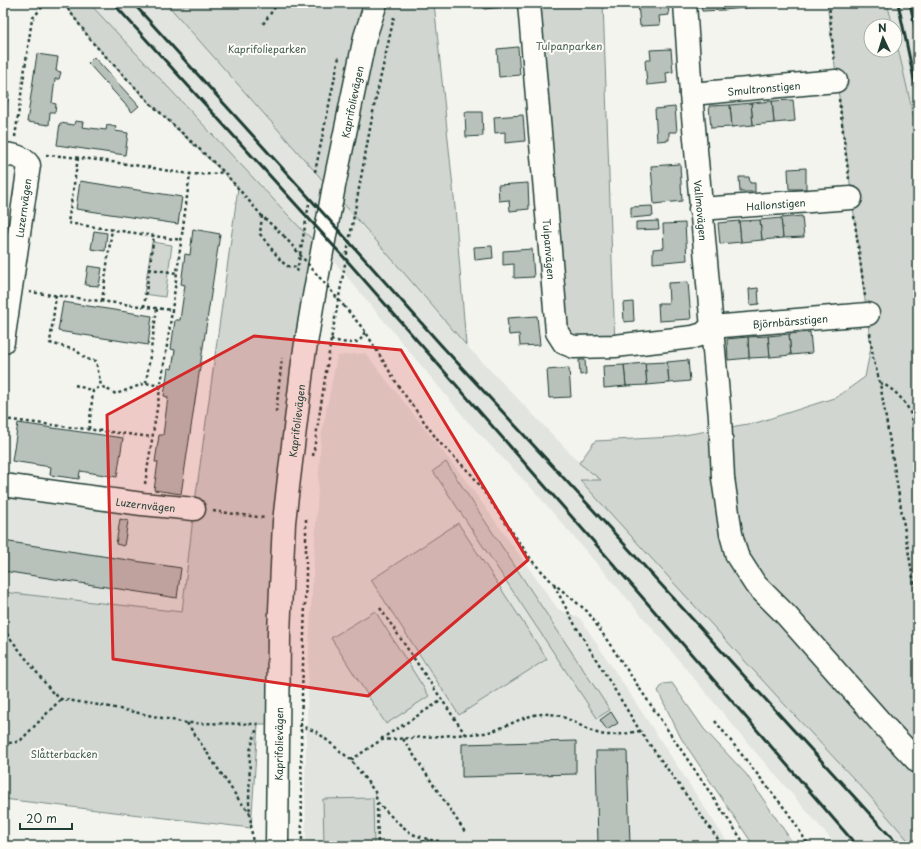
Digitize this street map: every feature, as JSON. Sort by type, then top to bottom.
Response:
[{"type":"street","name":"Tulpanvägen","points":[[529,3],[556,332],[564,343],[574,347],[615,346],[693,337],[703,334],[711,327]]},
{"type":"street","name":"Vallmovägen","points":[[685,3],[700,209],[720,417],[724,478],[731,534],[737,556],[755,584],[786,615],[918,762]]},
{"type":"street","name":"Kaprifolievägen","points":[[277,846],[277,724],[284,522],[303,362],[334,186],[365,38],[386,6]]},
{"type":"street","name":"Smultronstigen","points":[[691,94],[836,81]]},
{"type":"street","name":"Luzernvägen","points":[[3,342],[28,165],[13,156]]},
{"type":"street","name":"Hallonstigen","points":[[700,209],[851,198]]},
{"type":"street","name":"Björnbärsstigen","points":[[711,327],[868,314]]},
{"type":"street","name":"Luzernvägen","points":[[3,485],[142,504],[194,509]]},
{"type":"path","points":[[49,3],[44,5],[32,19],[13,156],[40,155],[78,158],[190,174],[216,174],[224,172]]},
{"type":"path","points":[[66,3],[68,9],[81,28],[98,48],[152,105],[224,172],[262,216],[284,236],[365,331],[399,387],[439,442],[473,476],[533,562],[553,583],[588,612],[746,846]]},
{"type":"path","points":[[263,24],[278,3]]},
{"type":"path","points":[[313,458],[331,340],[385,51],[386,6]]},
{"type":"path","points":[[78,158],[68,223],[182,240]]},
{"type":"path","points":[[142,504],[182,240],[190,174]]},
{"type":"path","points":[[262,216],[260,234],[281,261],[287,266],[297,267]]},
{"type":"path","points":[[102,301],[112,229]]},
{"type":"path","points":[[144,306],[154,235]]},
{"type":"path","points":[[149,269],[177,273]]},
{"type":"path","points":[[10,289],[171,310]]},
{"type":"path","points":[[56,295],[50,343],[76,350],[86,359],[96,361],[101,386]]},
{"type":"path","points":[[146,383],[157,308]]},
{"type":"path","points":[[331,340],[350,343],[355,342],[360,340],[365,331]]},
{"type":"path","points":[[101,386],[116,394],[146,383],[160,386]]},
{"type":"path","points":[[880,383],[886,385],[894,391],[904,403],[912,418],[918,457]]},
{"type":"path","points":[[75,385],[93,391]]},
{"type":"path","points":[[93,391],[101,386]]},
{"type":"path","points":[[89,429],[93,391]]},
{"type":"path","points":[[3,419],[152,437]]},
{"type":"path","points":[[194,509],[267,518]]},
{"type":"path","points":[[302,846],[301,725],[306,574],[306,517]]},
{"type":"path","points":[[553,583],[575,625],[640,731],[723,846]]},
{"type":"path","points":[[380,608],[464,734]]},
{"type":"path","points":[[3,629],[52,692],[61,699],[110,707],[186,723],[301,725],[317,732],[351,760],[375,792],[377,802],[378,846]]},
{"type":"path","points":[[3,744],[21,740],[61,699]]},
{"type":"path","points":[[351,760],[442,700]]},
{"type":"path","points":[[381,740],[495,731],[522,718],[542,713],[564,717],[601,734],[627,734],[640,731]]},
{"type":"path","points":[[715,721],[789,814],[809,846]]},
{"type":"path","points":[[186,723],[239,800],[250,813],[253,846]]},
{"type":"path","points":[[402,738],[464,832]]},
{"type":"path","points":[[377,802],[397,822],[412,834],[430,840],[439,841],[450,846]]},
{"type":"path","points":[[410,846],[430,840]]},
{"type":"highlighted area","points":[[254,336],[401,350],[528,560],[368,696],[113,659],[107,415]]},
{"type":"shaded area","points":[[89,3],[166,3],[372,236],[466,345],[576,459],[621,489],[918,846],[837,846],[534,491],[468,422],[323,248],[304,232]]},
{"type":"shaded area","points":[[887,3],[918,3],[918,136],[900,58],[903,58],[903,18],[891,18]]},
{"type":"shaded area","points":[[365,353],[467,482],[558,609],[580,618],[730,846],[306,846],[305,782],[309,646],[321,437],[337,356]]},
{"type":"shaded area","points":[[3,485],[194,509],[182,612],[3,592]]},
{"type":"green space","name":"Slåtterbacken","points":[[66,3],[89,3],[304,232],[323,248],[312,307],[277,724],[258,724],[251,828],[3,799],[3,592],[182,612],[194,509],[238,188],[122,75],[94,43],[68,9]]},
{"type":"green space","name":"Kaprifolieparken","points":[[166,3],[434,3],[455,207],[466,345],[372,236]]},
{"type":"green space","name":"Tulpanparken","points":[[529,3],[603,3],[615,346],[564,343]]},
{"type":"green space","points":[[827,3],[887,3],[891,18],[863,18],[863,58],[900,58],[918,136],[918,846],[913,846],[868,794],[580,480],[601,480],[579,463],[595,441],[673,437],[759,422],[837,397],[865,377],[871,347]]},
{"type":"green space","points":[[152,242],[172,245],[165,297],[144,294]]},
{"type":"green space","points":[[446,462],[610,710],[597,718],[433,471]]},
{"type":"green space","points":[[458,523],[547,659],[459,715],[371,580]]},
{"type":"green space","points":[[375,611],[429,696],[386,724],[331,638]]},
{"type":"green space","points":[[672,683],[704,729],[746,774],[795,846],[754,846],[681,738],[658,691],[663,684]]},
{"type":"green space","points":[[373,798],[374,846],[324,846],[323,799]]},
{"type":"building","points":[[484,3],[514,3],[515,6],[484,9]]},
{"type":"building","points":[[638,3],[668,3],[669,15],[659,16],[660,25],[640,26]]},
{"type":"building","points":[[701,3],[722,3],[723,10],[702,11]]},
{"type":"building","points":[[722,3],[743,3],[744,8],[723,10]]},
{"type":"building","points":[[743,3],[765,3],[765,6],[744,8]]},
{"type":"building","points":[[518,47],[520,75],[499,77],[497,49]]},
{"type":"building","points":[[671,49],[673,72],[666,73],[667,83],[647,85],[645,60],[651,60],[650,50]]},
{"type":"building","points":[[37,54],[58,57],[56,71],[61,72],[59,79],[55,79],[52,103],[56,104],[55,112],[50,112],[49,125],[27,122]]},
{"type":"building","points":[[94,57],[139,106],[132,112],[88,63]]},
{"type":"building","points":[[3,93],[9,94],[3,127]]},
{"type":"building","points":[[793,100],[795,121],[774,123],[772,101]]},
{"type":"building","points":[[772,101],[774,123],[753,125],[751,103]]},
{"type":"building","points":[[751,103],[753,125],[732,127],[730,105]]},
{"type":"building","points":[[730,105],[732,127],[711,128],[709,106]]},
{"type":"building","points":[[675,107],[677,132],[669,132],[669,140],[657,141],[655,109]]},
{"type":"building","points":[[465,112],[482,112],[483,136],[466,137]]},
{"type":"building","points":[[523,115],[525,141],[505,143],[505,132],[495,133],[494,117]]},
{"type":"building","points":[[75,121],[83,122],[82,127],[106,130],[107,125],[116,127],[115,131],[128,133],[125,155],[57,145],[60,123],[74,125]]},
{"type":"building","points":[[680,164],[682,201],[654,204],[651,166]]},
{"type":"building","points":[[806,168],[806,189],[789,189],[788,169]]},
{"type":"building","points":[[739,177],[749,177],[750,183],[755,183],[755,192],[740,192]]},
{"type":"building","points":[[80,181],[182,197],[178,224],[76,209]]},
{"type":"building","points":[[528,183],[529,209],[510,211],[509,200],[499,201],[498,185]]},
{"type":"building","points":[[652,206],[653,216],[631,218],[631,207]]},
{"type":"building","points":[[802,216],[804,237],[783,238],[781,218]]},
{"type":"building","points":[[781,218],[783,238],[762,240],[760,220]]},
{"type":"building","points":[[760,220],[762,240],[741,242],[739,221]]},
{"type":"building","points":[[658,221],[659,229],[636,230],[636,222]]},
{"type":"building","points":[[739,221],[741,242],[720,244],[718,223]]},
{"type":"building","points":[[685,223],[687,260],[653,263],[653,249],[664,248],[663,224]]},
{"type":"building","points":[[193,229],[220,234],[181,494],[154,490],[158,462],[155,462],[159,435],[163,435],[168,397],[164,396],[168,368],[172,369],[175,350],[171,349],[175,320],[180,320],[185,285],[181,284],[185,254],[190,255]]},
{"type":"building","points":[[94,231],[107,233],[105,251],[91,249]]},
{"type":"building","points":[[492,246],[493,258],[475,260],[474,247]]},
{"type":"building","points":[[532,249],[534,277],[514,278],[514,264],[503,265],[503,251]]},
{"type":"building","points":[[88,266],[102,268],[99,286],[85,285]]},
{"type":"building","points":[[688,282],[691,319],[659,321],[658,303],[669,303],[668,283]]},
{"type":"building","points":[[758,288],[759,304],[750,305],[749,289]]},
{"type":"building","points":[[63,302],[152,316],[148,345],[58,331]]},
{"type":"building","points":[[633,302],[634,321],[624,322],[623,303]]},
{"type":"building","points":[[537,316],[540,345],[520,346],[519,334],[509,335],[507,318]]},
{"type":"building","points":[[810,332],[812,353],[791,355],[789,334]]},
{"type":"building","points":[[789,334],[791,355],[770,357],[768,336]]},
{"type":"building","points":[[768,336],[770,357],[749,358],[748,337]]},
{"type":"building","points":[[748,337],[749,358],[728,360],[727,339]]},
{"type":"building","points":[[579,360],[585,360],[586,374],[580,375]]},
{"type":"building","points":[[688,360],[690,381],[669,383],[667,362]]},
{"type":"building","points":[[667,362],[669,383],[647,385],[645,363]]},
{"type":"building","points":[[645,363],[647,385],[626,386],[624,365]]},
{"type":"building","points":[[624,365],[626,386],[604,388],[603,366]]},
{"type":"building","points":[[569,368],[571,397],[549,398],[547,370]]},
{"type":"building","points":[[18,423],[123,438],[117,477],[80,471],[79,479],[50,475],[51,467],[12,461]]},
{"type":"building","points":[[120,519],[128,521],[124,546],[116,544]]},
{"type":"building","points":[[3,541],[181,568],[177,598],[3,571]]},
{"type":"building","points":[[611,712],[618,723],[607,730],[600,720]]},
{"type":"building","points":[[576,741],[576,774],[462,777],[462,744]]},
{"type":"building","points":[[596,751],[627,751],[630,846],[598,846]]},
{"type":"railway","points":[[113,3],[350,264],[636,590],[857,846]]},
{"type":"railway","points":[[133,3],[441,345],[899,846]]},
{"type":"railway","points":[[898,3],[918,98]]},
{"type":"railway","points":[[910,3],[918,42]]}]
